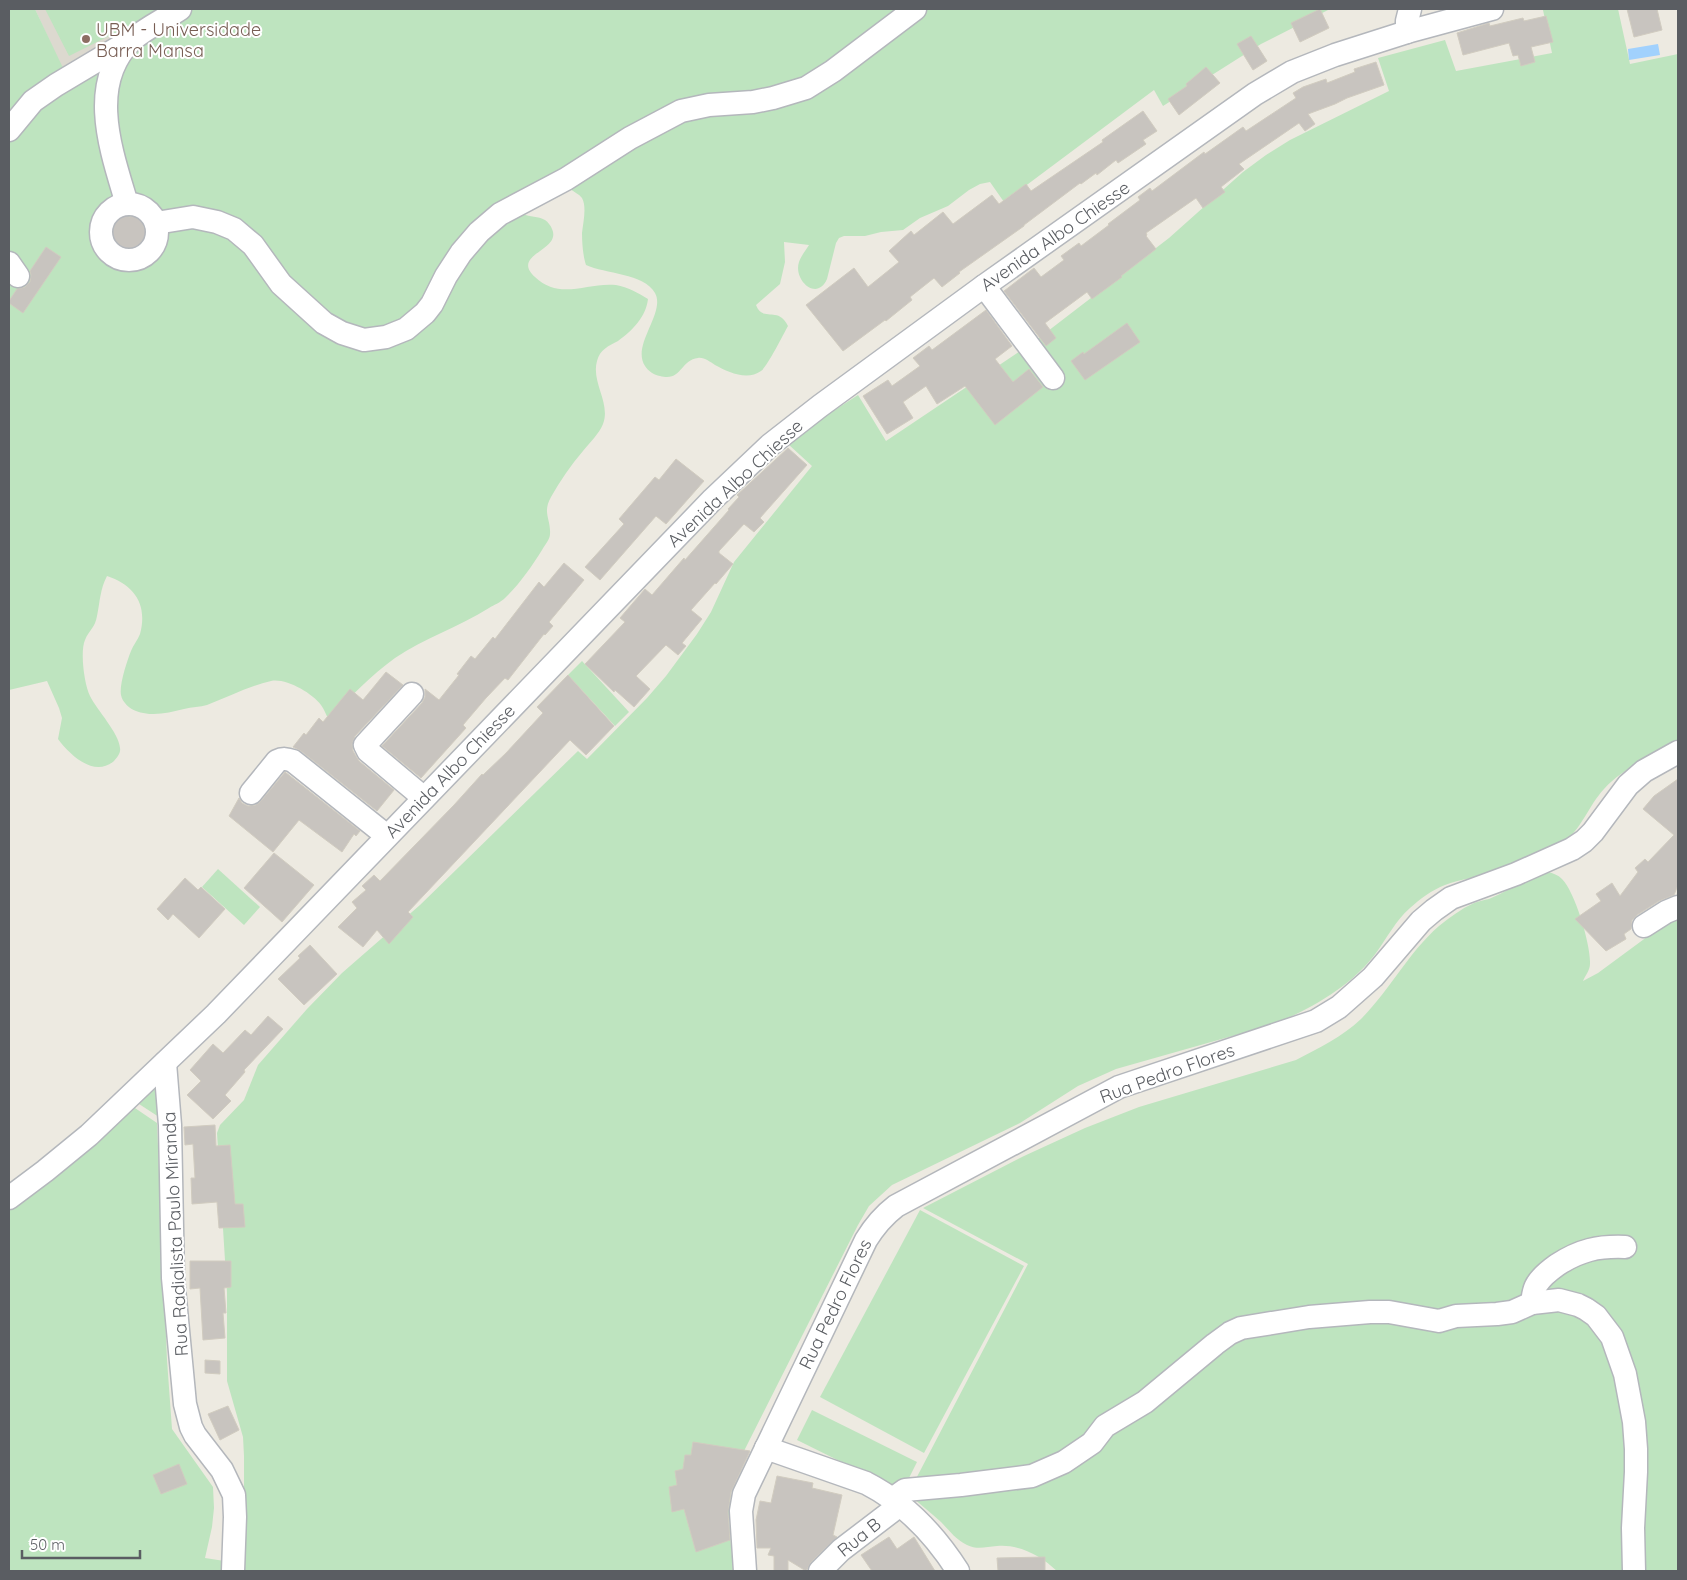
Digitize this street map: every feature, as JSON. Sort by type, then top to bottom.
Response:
[{"type":"street","points":[[9,130],[33,101],[45,92],[180,9]]},
{"type":"street","points":[[156,223],[193,217],[216,222],[234,229],[253,245],[281,284],[324,323],[342,333],[364,340],[386,337],[406,328],[425,313],[461,253],[479,232],[500,214],[566,179],[630,138],[681,111],[708,105],[753,102],[806,88],[833,71],[915,9]]},
{"type":"street","points":[[1407,32],[1406,21],[1410,9]]},
{"type":"street","name":"Avenida Albo Chiesse","points":[[9,1198],[46,1171],[89,1135],[216,1014],[706,506],[763,452],[820,406],[984,286],[1255,94],[1292,72],[1336,55],[1407,32],[1492,9]]},
{"type":"street","points":[[126,204],[107,128],[105,105],[109,83],[116,62],[137,36]]},
{"type":"street","points":[[126,204],[144,208],[156,223],[158,232],[152,249],[145,256],[137,260],[128,261],[110,254],[104,246],[101,237],[104,219],[110,211],[117,206],[126,204]]},
{"type":"street","points":[[984,286],[1053,378]]},
{"type":"street","points":[[412,694],[364,744],[368,751],[424,798]]},
{"type":"street","name":"Rua Pedro Flores","points":[[746,1571],[741,1524],[741,1502],[866,1240],[873,1228],[896,1206],[1119,1087],[1316,1021],[1338,1007],[1373,977],[1421,922],[1450,898],[1516,874],[1572,849],[1593,832],[1628,785],[1644,771],[1678,752]]},
{"type":"street","points":[[251,793],[277,761],[282,758],[287,759],[293,761],[387,836]]},
{"type":"street","points":[[1644,926],[1678,907]]},
{"type":"street","name":"Rua Radialista Paulo Miranda","points":[[165,1062],[170,1124],[173,1278],[185,1404],[195,1436],[222,1470],[234,1495],[234,1571]]},
{"type":"street","points":[[1532,1303],[1536,1285],[1542,1278],[1569,1258],[1580,1252],[1597,1248],[1625,1247]]},
{"type":"street","name":"Rua B","points":[[820,1571],[841,1550],[897,1503],[898,1495],[905,1490],[1032,1476],[1064,1462],[1092,1443],[1105,1426],[1144,1402],[1215,1344],[1230,1333],[1241,1328],[1300,1319],[1370,1312],[1389,1312],[1439,1321],[1456,1316],[1512,1312],[1532,1303],[1559,1300],[1570,1302],[1586,1309],[1603,1325],[1618,1351],[1625,1374],[1634,1422],[1636,1472],[1633,1528],[1634,1571]]},
{"type":"street","points":[[766,1448],[866,1483],[880,1490],[924,1527],[944,1550],[958,1571]]},
{"type":"shaded area","name":"UBM - Universidade Barra Mansa","points":[[35,9],[183,9],[63,70]]},
{"type":"green space","points":[[9,9],[35,9],[64,70],[183,9],[1330,9],[1261,44],[1163,106],[1154,90],[1004,202],[990,182],[980,184],[948,206],[920,218],[903,230],[839,238],[827,279],[823,286],[818,289],[807,286],[799,275],[799,262],[809,245],[784,242],[785,262],[780,284],[756,305],[763,313],[780,316],[788,326],[767,364],[756,374],[738,374],[700,358],[688,362],[673,376],[660,376],[648,370],[642,358],[642,349],[656,310],[657,301],[655,293],[650,286],[642,281],[586,265],[582,241],[584,210],[582,198],[570,189],[523,214],[545,220],[552,229],[553,236],[550,243],[532,258],[529,263],[529,269],[544,284],[564,289],[616,285],[637,292],[648,299],[647,306],[638,323],[618,341],[605,348],[598,357],[597,377],[605,408],[603,424],[597,435],[570,467],[551,497],[547,507],[550,529],[549,538],[525,575],[510,593],[499,602],[395,658],[369,679],[328,719],[321,705],[312,696],[291,684],[277,681],[255,686],[204,706],[154,714],[142,713],[131,709],[122,698],[121,685],[129,655],[140,634],[142,614],[137,597],[131,590],[107,576],[96,620],[84,645],[83,668],[90,696],[116,736],[120,750],[114,761],[106,766],[98,767],[83,762],[69,752],[58,739],[62,718],[47,681],[9,690]]},
{"type":"green space","name":"UBM - Universidade Barra Mansa","points":[[45,9],[163,9],[69,56]]},
{"type":"green space","points":[[1618,9],[1630,64],[1678,54],[1678,744],[1620,774],[1599,795],[1575,831],[1563,843],[1493,872],[1445,885],[1422,898],[1400,918],[1366,965],[1342,987],[1314,1005],[1271,1025],[1116,1069],[1078,1086],[1020,1123],[892,1185],[869,1206],[858,1225],[745,1449],[733,1482],[730,1503],[729,1522],[733,1571],[9,1571],[9,1209],[132,1106],[157,1123],[167,1360],[172,1429],[213,1487],[214,1508],[212,1527],[205,1558],[231,1562],[244,1495],[244,1456],[243,1437],[227,1381],[227,1292],[217,1133],[220,1125],[244,1100],[258,1065],[307,1009],[342,973],[420,905],[578,751],[587,759],[666,676],[711,612],[734,562],[812,466],[788,444],[858,395],[886,441],[1035,341],[1169,238],[1243,172],[1266,155],[1290,140],[1389,91],[1378,58],[1445,40],[1456,71],[1552,53],[1543,10]]},
{"type":"green space","points":[[582,661],[629,712],[615,726],[568,675]]},
{"type":"green space","points":[[218,869],[260,907],[244,925],[202,887]]},
{"type":"green space","points":[[1548,872],[1559,876],[1567,886],[1581,919],[1590,955],[1590,964],[1583,981],[1598,973],[1655,931],[1678,918],[1678,1571],[1057,1571],[1044,1560],[1022,1549],[1006,1546],[978,1548],[963,1543],[908,1494],[1028,1264],[923,1208],[1024,1156],[1085,1128],[1139,1107],[1296,1060],[1313,1051],[1338,1037],[1361,1019],[1418,948],[1447,919],[1474,903],[1489,899]]},
{"type":"green space","points":[[161,1078],[162,1119],[136,1102]]},
{"type":"green space","points":[[920,1210],[1024,1266],[924,1453],[820,1397]]},
{"type":"green space","points":[[812,1410],[917,1462],[902,1492],[797,1440]]},
{"type":"water","points":[[1658,44],[1660,55],[1629,60],[1628,49]]},
{"type":"building","points":[[1320,9],[1329,28],[1300,42],[1291,23]]},
{"type":"building","points":[[1627,9],[1657,9],[1662,30],[1634,37]]},
{"type":"building","points":[[1546,16],[1553,42],[1531,47],[1535,62],[1521,66],[1518,55],[1513,56],[1509,43],[1463,55],[1457,33],[1489,23],[1490,26],[1523,18],[1524,21]]},
{"type":"building","points":[[1251,36],[1267,61],[1253,70],[1237,44]]},
{"type":"building","points":[[1376,62],[1384,85],[1308,114],[1315,124],[1305,131],[1299,123],[1239,164],[1244,169],[1221,187],[1225,192],[1203,208],[1196,198],[1146,233],[1146,236],[1156,249],[1092,299],[1087,292],[1045,323],[1056,338],[1046,346],[1004,291],[1034,268],[1041,277],[1064,260],[1061,256],[1079,243],[1081,246],[1109,225],[1140,200],[1138,197],[1150,188],[1152,191],[1204,152],[1205,154],[1243,127],[1246,131],[1296,98],[1293,93],[1303,87],[1326,79],[1327,83],[1355,72],[1354,69]]},
{"type":"building","points":[[1206,67],[1220,83],[1179,115],[1168,99],[1187,86],[1186,84]]},
{"type":"building","points":[[1143,111],[1157,131],[1143,140],[1146,144],[1118,163],[1116,160],[1097,175],[1096,173],[1080,183],[959,272],[942,287],[934,278],[910,297],[912,300],[886,321],[843,351],[806,305],[854,268],[868,287],[899,262],[889,251],[911,231],[914,235],[943,212],[953,224],[992,195],[999,204],[1026,184],[1031,191],[1103,142],[1102,140]]},
{"type":"building","points":[[136,213],[144,219],[143,225],[147,240],[130,256],[112,243],[113,220],[121,215],[130,217]]},
{"type":"building","points":[[46,247],[61,257],[23,313],[9,303],[9,301],[17,289],[25,287],[30,282],[30,271]]},
{"type":"building","points":[[986,310],[1012,346],[995,359],[1013,382],[1029,369],[1043,387],[995,425],[965,386],[937,404],[926,386],[903,402],[913,418],[887,434],[863,396],[888,380],[892,386],[920,366],[913,358],[929,346],[932,350]]},
{"type":"building","points":[[1127,323],[1140,342],[1085,380],[1071,361],[1083,352],[1084,354]]},
{"type":"building","points":[[788,448],[807,465],[760,518],[764,522],[754,532],[744,524],[719,551],[733,564],[691,610],[702,619],[682,643],[686,646],[678,655],[666,645],[636,676],[650,689],[634,707],[615,690],[614,692],[585,664],[625,622],[620,618],[645,589],[652,595],[729,510],[739,497],[737,495]]},
{"type":"building","points":[[676,459],[704,481],[666,524],[656,516],[600,580],[585,567],[624,524],[619,519],[655,477],[659,480]]},
{"type":"building","points":[[564,563],[584,580],[549,622],[553,626],[544,634],[508,680],[505,678],[486,698],[463,725],[466,728],[421,778],[382,746],[422,703],[425,697],[425,689],[439,700],[471,656],[475,659],[493,637],[495,639],[539,582],[544,587]]},
{"type":"building","points":[[386,672],[403,685],[355,736],[352,744],[353,751],[359,761],[394,790],[377,811],[301,751],[293,747],[304,733],[306,735],[319,718],[323,722],[350,689],[363,700]]},
{"type":"building","points":[[568,675],[614,726],[586,755],[570,740],[408,912],[413,917],[389,944],[377,930],[363,947],[338,927],[357,908],[352,902],[366,890],[362,886],[374,875],[380,881],[482,774],[506,753],[543,713],[537,707]]},
{"type":"building","points":[[285,772],[360,831],[356,836],[354,834],[342,852],[299,820],[273,852],[229,816],[239,798],[242,803],[248,806],[256,805]]},
{"type":"building","points":[[1678,779],[1678,885],[1674,895],[1659,901],[1637,915],[1632,920],[1631,929],[1624,934],[1626,939],[1606,951],[1575,919],[1601,901],[1596,894],[1612,883],[1620,896],[1638,872],[1635,868],[1645,859],[1648,862],[1674,835],[1643,809],[1654,796]]},
{"type":"building","points":[[274,853],[314,885],[282,922],[244,888]]},
{"type":"building","points":[[185,878],[198,890],[201,887],[225,909],[199,938],[173,914],[168,920],[157,909]]},
{"type":"building","points":[[310,945],[337,974],[304,1005],[278,979],[300,958],[298,956]]},
{"type":"building","points":[[268,1016],[283,1029],[244,1070],[245,1072],[225,1095],[231,1101],[213,1119],[187,1095],[201,1081],[190,1070],[213,1044],[223,1053],[245,1030],[251,1035]]},
{"type":"building","points":[[215,1125],[216,1146],[230,1145],[235,1204],[243,1204],[245,1227],[219,1228],[217,1202],[192,1204],[191,1178],[195,1178],[193,1144],[185,1145],[184,1127]]},
{"type":"building","points":[[190,1261],[231,1261],[231,1287],[224,1288],[225,1338],[203,1340],[200,1288],[190,1289]]},
{"type":"building","points":[[205,1360],[220,1361],[220,1374],[205,1373]]},
{"type":"building","points":[[228,1406],[239,1430],[220,1440],[208,1414]]},
{"type":"building","points":[[693,1442],[750,1451],[731,1492],[728,1512],[730,1540],[696,1552],[684,1509],[672,1512],[669,1487],[677,1485],[675,1471],[683,1469],[685,1455],[691,1455]]},
{"type":"building","points":[[179,1464],[187,1484],[161,1494],[153,1475]]},
{"type":"building","points":[[777,1476],[813,1483],[812,1488],[842,1495],[833,1535],[837,1537],[811,1562],[806,1571],[788,1560],[788,1571],[774,1571],[774,1556],[768,1555],[771,1548],[757,1548],[756,1520],[760,1501],[771,1503]]},
{"type":"building","points":[[889,1537],[897,1549],[914,1537],[935,1571],[872,1571],[861,1555]]},
{"type":"building","points":[[1045,1557],[1045,1571],[998,1571],[997,1558]]},
{"type":"place","name":"UBM - Universidade Barra Mansa","points":[[86,39]]}]
